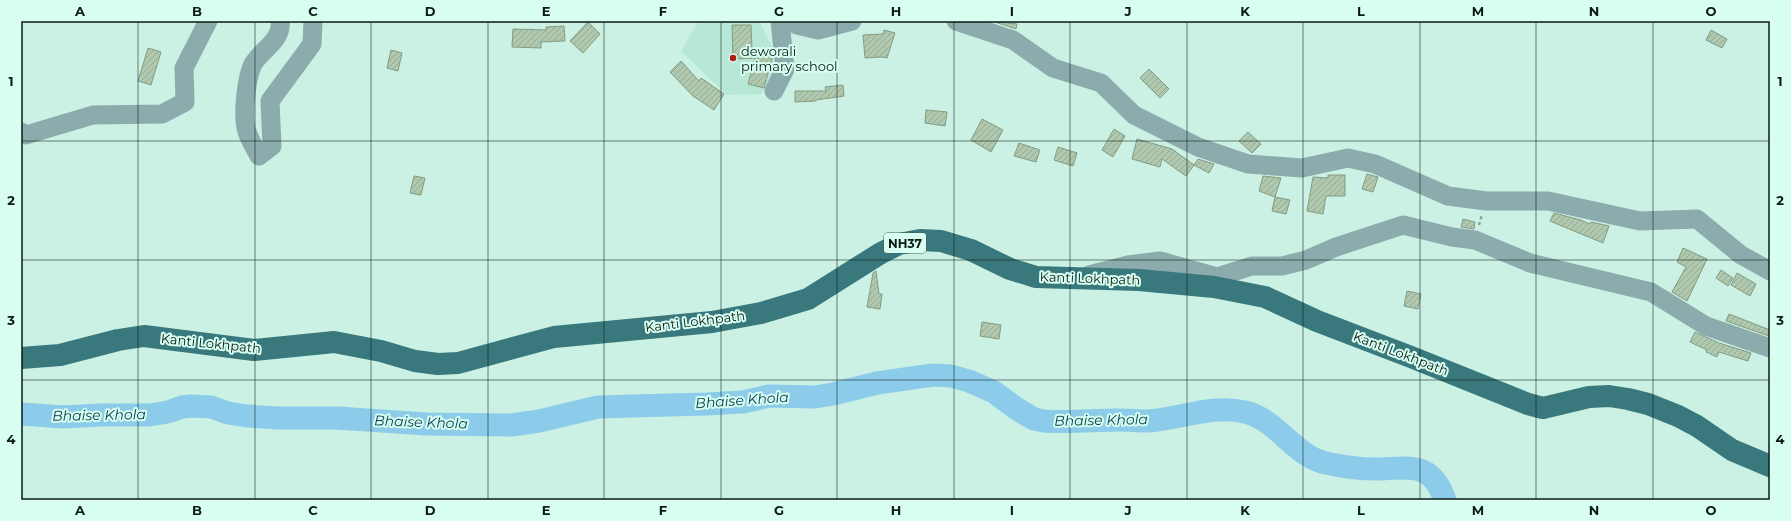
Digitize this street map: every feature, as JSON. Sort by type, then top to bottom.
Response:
[{"type":"main road","name":"Kanti Lokhpath","points":[[21,358],[60,355],[118,340],[144,336],[254,350],[334,342],[380,351],[415,361],[438,364],[458,363],[554,337],[712,322],[761,313],[808,299],[881,253],[899,244],[920,240],[941,241],[971,250],[1010,269],[1036,277],[1139,280],[1214,287],[1265,297],[1317,321],[1528,404],[1543,408],[1589,397],[1609,396],[1648,404],[1691,423],[1732,450],[1770,466]]},
{"type":"street","points":[[21,132],[26,135],[93,115],[162,114],[185,102],[184,68],[208,21]]},
{"type":"street","points":[[280,21],[281,26],[270,46],[254,64],[246,90],[246,128],[260,156],[272,146],[270,101],[312,44],[313,21]]},
{"type":"street","points":[[774,91],[785,69],[780,21]]},
{"type":"street","points":[[796,21],[797,25],[818,30],[852,21]]},
{"type":"street","points":[[956,21],[1013,40],[1054,68],[1101,83],[1134,115],[1198,147],[1248,164],[1302,168],[1348,158],[1375,164],[1448,196],[1486,201],[1548,201],[1640,221],[1697,219],[1740,255],[1770,271]]},
{"type":"street","points":[[1076,278],[1128,265],[1160,261],[1217,277],[1252,266],[1282,266],[1306,260],[1336,247],[1403,225],[1452,237],[1475,240],[1530,263],[1651,292],[1706,326],[1770,348]]},
{"type":"path","points":[[1475,240],[1486,201]]},
{"type":"shaded area","name":"deworali primary school","points":[[699,21],[759,21],[781,64],[761,94],[727,95],[681,51]]},
{"type":"building","points":[[992,21],[1017,24],[1016,29]]},
{"type":"building","points":[[588,22],[600,34],[583,53],[570,41]]},
{"type":"building","points":[[732,25],[751,25],[752,49],[773,55],[764,88],[748,84],[755,58],[733,59]]},
{"type":"building","points":[[564,26],[565,41],[541,42],[541,48],[512,47],[513,29],[546,30],[546,27]]},
{"type":"building","points":[[884,30],[895,33],[887,58],[865,58],[863,35],[883,34]]},
{"type":"building","points":[[1711,30],[1727,39],[1722,48],[1706,40]]},
{"type":"building","points":[[148,48],[161,52],[151,85],[138,81]]},
{"type":"building","points":[[391,50],[402,53],[398,71],[387,68]]},
{"type":"building","points":[[681,61],[699,81],[701,78],[724,94],[714,110],[693,96],[670,72]]},
{"type":"building","points":[[1149,69],[1169,89],[1160,98],[1140,78]]},
{"type":"building","points":[[843,85],[844,96],[816,101],[795,102],[795,91],[826,91],[825,87]]},
{"type":"building","points":[[926,110],[947,112],[945,126],[925,123]]},
{"type":"building","points":[[982,119],[1003,130],[991,152],[971,140]]},
{"type":"building","points":[[1114,129],[1125,136],[1113,157],[1102,150]]},
{"type":"building","points":[[1248,132],[1261,144],[1252,153],[1239,141]]},
{"type":"building","points":[[1137,139],[1172,149],[1194,165],[1186,176],[1162,159],[1160,167],[1132,159]]},
{"type":"building","points":[[1019,143],[1040,150],[1036,162],[1014,156]]},
{"type":"building","points":[[1058,147],[1077,153],[1073,166],[1054,160]]},
{"type":"building","points":[[1198,159],[1214,164],[1209,173],[1194,165]]},
{"type":"building","points":[[1367,174],[1378,177],[1373,192],[1362,189]]},
{"type":"building","points":[[1328,175],[1345,175],[1345,196],[1326,196],[1323,214],[1307,211],[1313,177],[1328,178]]},
{"type":"building","points":[[414,176],[425,178],[421,195],[410,193]]},
{"type":"building","points":[[1263,176],[1281,178],[1275,197],[1259,191]]},
{"type":"building","points":[[1275,197],[1290,200],[1286,214],[1272,211]]},
{"type":"building","points":[[1554,213],[1590,224],[1591,222],[1609,226],[1603,243],[1550,221]]},
{"type":"building","points":[[1463,219],[1475,222],[1474,229],[1461,227]]},
{"type":"building","points":[[1683,248],[1707,259],[1687,301],[1672,292],[1686,267],[1677,262]]},
{"type":"building","points":[[1721,270],[1733,278],[1728,286],[1716,278]]},
{"type":"building","points":[[876,271],[879,294],[882,294],[880,309],[867,307],[873,273]]},
{"type":"building","points":[[1737,273],[1756,284],[1750,296],[1731,285]]},
{"type":"building","points":[[1407,291],[1421,294],[1418,309],[1404,306]]},
{"type":"building","points":[[1729,314],[1770,330],[1769,336],[1726,321]]},
{"type":"building","points":[[982,322],[1001,325],[999,339],[980,336]]},
{"type":"building","points":[[1695,332],[1719,343],[1751,353],[1748,361],[1719,352],[1717,357],[1706,352],[1707,350],[1690,342]]},
{"type":"waterway","name":"Bhaise Khola","points":[[21,414],[63,417],[149,415],[191,406],[211,407],[228,413],[247,416],[279,418],[337,418],[426,424],[512,425],[539,421],[598,407],[743,402],[769,396],[815,397],[877,383],[933,375],[951,376],[969,381],[994,392],[1017,409],[1034,419],[1044,421],[1147,421],[1208,411],[1233,410],[1245,412],[1257,416],[1267,422],[1304,453],[1326,463],[1364,469],[1409,468],[1426,473],[1439,487],[1445,500]]},
{"type":"place","name":"deworali primary school","points":[[733,58]]}]
